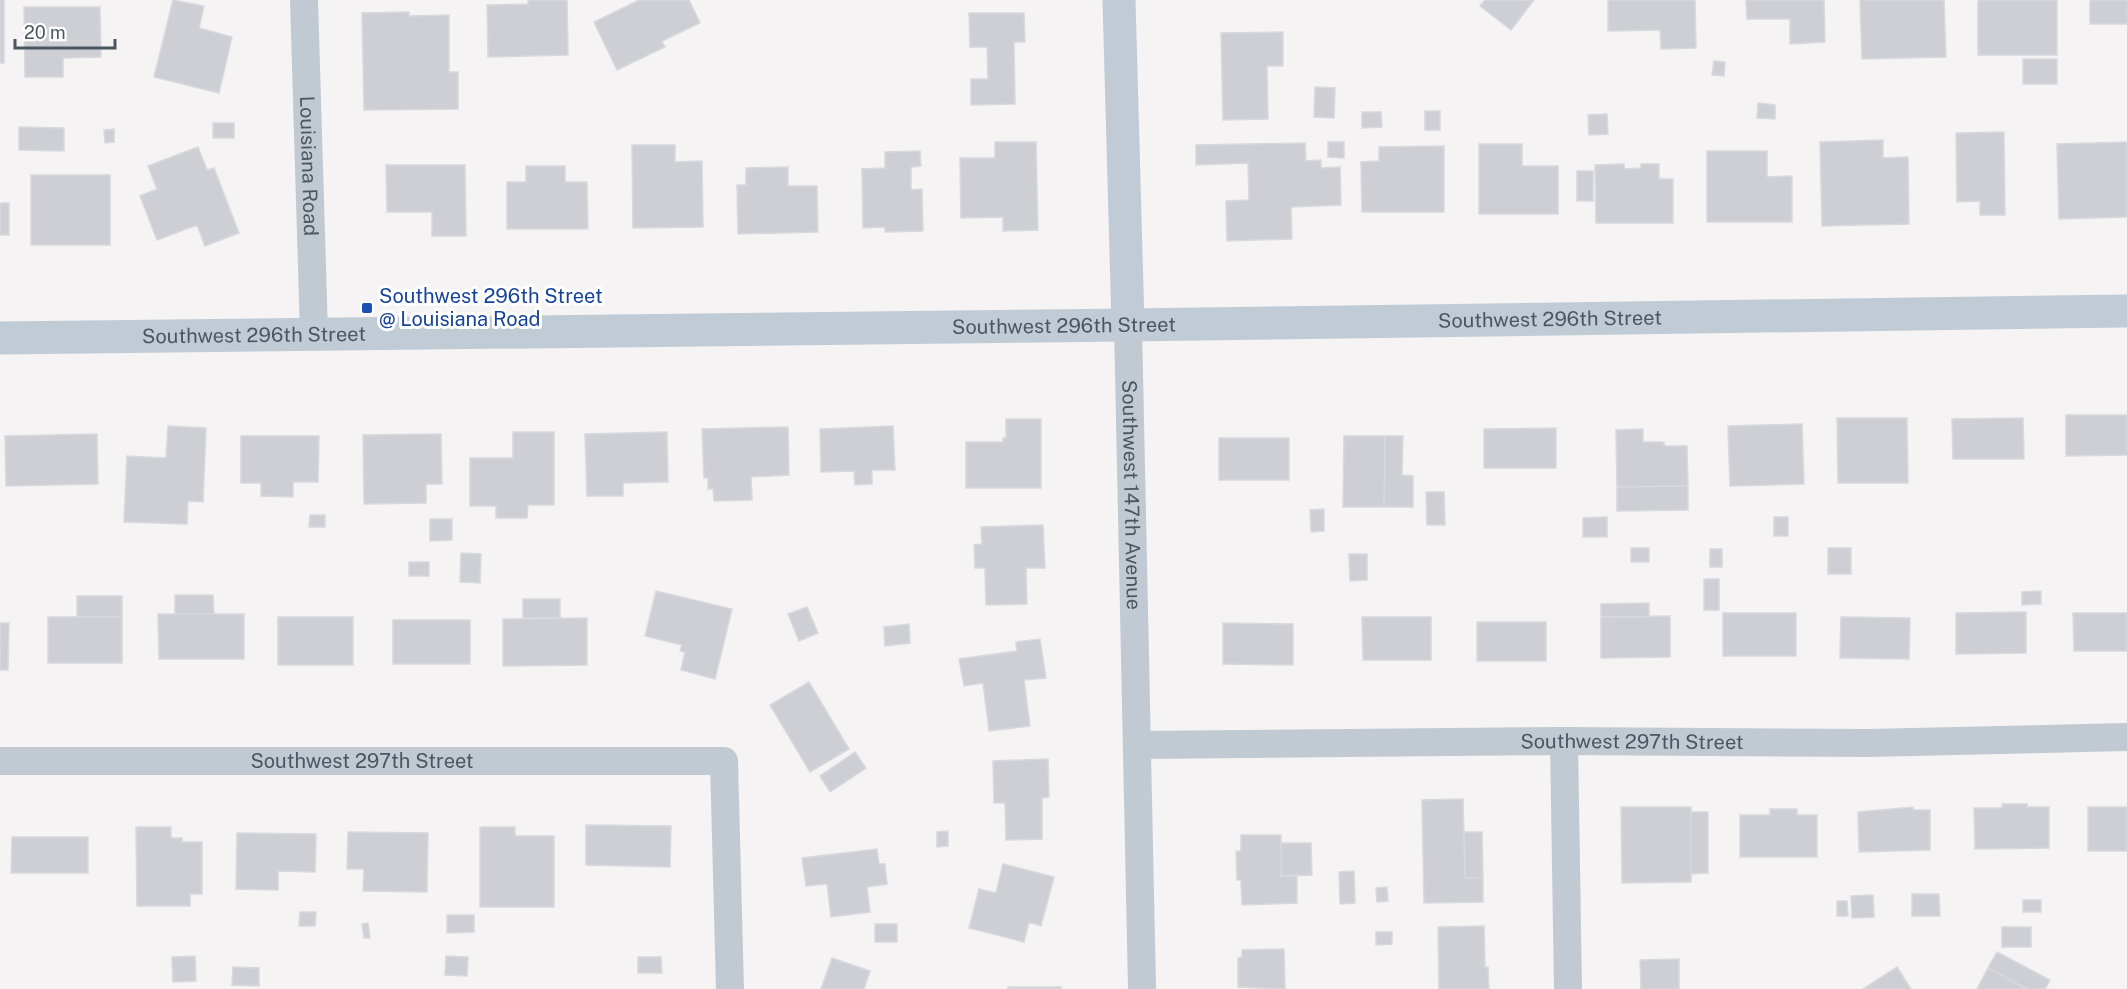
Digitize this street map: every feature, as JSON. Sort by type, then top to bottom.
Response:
[{"type":"street","name":"Louisiana Road","points":[[304,0],[314,334]]},
{"type":"street","name":"Southwest 147th Avenue","points":[[1119,0],[1142,989]]},
{"type":"street","name":"Southwest 296th Street","points":[[0,338],[2127,311]]},
{"type":"street","name":"Southwest 297th Street","points":[[1137,745],[1563,741],[1868,743],[2127,736]]},
{"type":"street","points":[[1563,741],[1568,989]]},
{"type":"street","name":"Southwest 297th Street","points":[[0,761],[724,761],[730,989]]},
{"type":"building","points":[[0,0],[4,0],[4,63],[0,63]]},
{"type":"building","points":[[173,0],[204,6],[199,28],[232,37],[219,93],[154,77]]},
{"type":"building","points":[[528,0],[567,0],[568,55],[488,57],[487,5],[528,4]]},
{"type":"building","points":[[639,0],[689,0],[700,23],[662,41],[665,47],[617,70],[594,22]]},
{"type":"building","points":[[1485,0],[1534,0],[1511,30],[1480,6]]},
{"type":"building","points":[[1608,0],[1695,0],[1696,48],[1661,49],[1660,30],[1608,31]]},
{"type":"building","points":[[1746,0],[1824,0],[1825,42],[1790,44],[1790,19],[1747,19]]},
{"type":"building","points":[[1860,0],[1944,0],[1946,57],[1862,59]]},
{"type":"building","points":[[1978,0],[2057,0],[2057,55],[1978,55]]},
{"type":"building","points":[[2090,0],[2127,0],[2127,24],[2090,24]]},
{"type":"building","points":[[24,7],[100,7],[101,57],[63,58],[63,77],[25,77]]},
{"type":"building","points":[[409,12],[409,16],[449,15],[449,72],[458,72],[458,109],[364,110],[362,13]]},
{"type":"building","points":[[969,13],[1024,13],[1025,42],[1014,42],[1015,104],[971,105],[971,79],[988,79],[987,47],[970,47]]},
{"type":"building","points":[[1283,32],[1283,66],[1267,66],[1268,119],[1223,120],[1221,33]]},
{"type":"building","points":[[2023,59],[2057,59],[2057,84],[2023,84]]},
{"type":"building","points":[[1714,61],[1725,62],[1724,76],[1712,75]]},
{"type":"building","points":[[1315,87],[1335,88],[1334,118],[1314,117]]},
{"type":"building","points":[[1758,103],[1775,105],[1775,119],[1757,118]]},
{"type":"building","points":[[1425,111],[1440,111],[1440,130],[1425,130]]},
{"type":"building","points":[[1362,112],[1381,112],[1382,127],[1362,128]]},
{"type":"building","points":[[1607,114],[1608,134],[1589,135],[1588,115]]},
{"type":"building","points":[[213,123],[234,123],[234,138],[213,138]]},
{"type":"building","points":[[19,127],[64,128],[64,151],[19,150]]},
{"type":"building","points":[[114,129],[114,142],[105,143],[104,130]]},
{"type":"building","points":[[2004,132],[2005,215],[1980,215],[1980,201],[1957,202],[1956,133]]},
{"type":"building","points":[[1883,140],[1883,158],[1908,157],[1909,224],[1822,226],[1820,142]]},
{"type":"building","points":[[995,142],[1036,142],[1038,230],[1003,231],[1003,217],[961,218],[960,158],[995,158]]},
{"type":"building","points":[[1328,142],[1344,142],[1344,158],[1328,157]]},
{"type":"building","points":[[2127,142],[2127,217],[2059,219],[2057,144]]},
{"type":"building","points":[[1305,143],[1306,161],[1321,160],[1321,168],[1340,167],[1341,205],[1291,207],[1292,239],[1227,241],[1226,201],[1249,200],[1248,163],[1196,165],[1196,145]]},
{"type":"building","points":[[1479,144],[1522,144],[1522,166],[1558,166],[1558,214],[1479,214]]},
{"type":"building","points":[[632,145],[675,145],[675,162],[702,161],[703,227],[633,228]]},
{"type":"building","points":[[1444,146],[1444,212],[1362,212],[1361,162],[1379,161],[1379,147]]},
{"type":"building","points":[[198,147],[207,170],[214,168],[239,233],[205,246],[197,225],[157,240],[140,196],[157,189],[148,166]]},
{"type":"building","points":[[920,151],[921,166],[911,167],[911,190],[922,189],[923,231],[885,232],[885,227],[863,228],[862,169],[885,168],[885,152]]},
{"type":"building","points":[[1707,151],[1767,151],[1767,177],[1792,176],[1792,222],[1707,222]]},
{"type":"building","points":[[1624,164],[1624,169],[1641,168],[1641,164],[1659,164],[1659,179],[1673,179],[1673,223],[1596,223],[1595,165]]},
{"type":"building","points":[[386,165],[465,165],[466,236],[432,236],[432,212],[387,212]]},
{"type":"building","points":[[526,166],[565,166],[565,182],[587,182],[588,229],[507,229],[507,182],[526,182]]},
{"type":"building","points":[[788,167],[788,186],[817,186],[818,232],[738,234],[737,185],[746,185],[746,168]]},
{"type":"building","points":[[1577,171],[1593,171],[1593,201],[1577,201]]},
{"type":"building","points":[[31,175],[110,175],[110,245],[31,245]]},
{"type":"building","points":[[0,203],[9,203],[9,235],[0,235]]},
{"type":"building","points":[[2066,415],[2127,415],[2127,455],[2066,456]]},
{"type":"building","points":[[1837,418],[1907,418],[1908,483],[1838,483]]},
{"type":"building","points":[[2023,418],[2024,459],[1953,459],[1952,419]]},
{"type":"building","points":[[1006,419],[1041,419],[1041,488],[966,488],[966,442],[1003,442],[1003,438],[1006,438]]},
{"type":"building","points":[[1802,424],[1804,484],[1730,486],[1728,426]]},
{"type":"building","points":[[168,426],[206,428],[203,502],[188,501],[187,524],[124,522],[127,456],[166,458]]},
{"type":"building","points":[[893,426],[895,470],[872,470],[872,484],[855,485],[854,471],[821,472],[820,429]]},
{"type":"building","points":[[788,427],[789,475],[751,477],[752,500],[714,501],[713,489],[708,489],[708,478],[704,478],[702,429]]},
{"type":"building","points":[[1556,428],[1556,468],[1484,468],[1484,429]]},
{"type":"building","points":[[1643,429],[1643,442],[1664,442],[1664,446],[1687,446],[1688,486],[1617,487],[1616,430]]},
{"type":"building","points":[[513,432],[554,432],[554,505],[528,505],[527,518],[496,518],[496,506],[470,506],[470,458],[513,458]]},
{"type":"building","points":[[667,432],[668,482],[623,483],[623,496],[587,496],[585,434]]},
{"type":"building","points":[[97,434],[98,484],[6,486],[5,436]]},
{"type":"building","points":[[441,434],[442,484],[426,484],[426,503],[364,504],[363,435]]},
{"type":"building","points":[[241,436],[319,436],[318,482],[293,482],[293,497],[261,496],[261,483],[241,483]]},
{"type":"building","points":[[1344,436],[1385,436],[1384,507],[1343,507]]},
{"type":"building","points":[[1385,436],[1403,436],[1402,475],[1413,476],[1413,507],[1384,507]]},
{"type":"building","points":[[1219,438],[1289,438],[1289,480],[1219,480]]},
{"type":"building","points":[[1688,486],[1688,510],[1617,511],[1617,487]]},
{"type":"building","points":[[1426,492],[1444,492],[1445,525],[1427,525]]},
{"type":"building","points":[[1324,509],[1324,531],[1311,532],[1310,510]]},
{"type":"building","points":[[310,515],[325,515],[325,527],[309,527]]},
{"type":"building","points":[[1607,517],[1607,537],[1583,537],[1583,518]]},
{"type":"building","points":[[1774,517],[1788,517],[1788,536],[1774,536]]},
{"type":"building","points":[[430,519],[452,519],[452,540],[430,541]]},
{"type":"building","points":[[1043,525],[1045,568],[1026,568],[1027,604],[986,605],[985,568],[975,568],[974,545],[982,544],[981,527]]},
{"type":"building","points":[[1631,548],[1649,548],[1649,562],[1631,562]]},
{"type":"building","points":[[1828,548],[1851,548],[1851,574],[1828,574]]},
{"type":"building","points":[[1710,549],[1722,549],[1722,567],[1710,567]]},
{"type":"building","points":[[461,553],[481,554],[480,583],[460,582]]},
{"type":"building","points":[[1349,554],[1367,554],[1367,580],[1350,581]]},
{"type":"building","points":[[409,562],[429,562],[429,576],[409,576]]},
{"type":"building","points":[[1704,579],[1719,579],[1719,610],[1704,610]]},
{"type":"building","points":[[656,591],[732,609],[715,679],[681,670],[685,652],[680,651],[682,645],[645,636]]},
{"type":"building","points":[[2041,591],[2041,604],[2022,605],[2022,592]]},
{"type":"building","points":[[175,595],[213,595],[214,614],[175,614]]},
{"type":"building","points":[[77,596],[122,596],[122,617],[77,617]]},
{"type":"building","points":[[523,599],[560,599],[560,618],[523,618]]},
{"type":"building","points":[[1649,603],[1649,617],[1601,617],[1601,604]]},
{"type":"building","points":[[807,607],[818,633],[799,641],[788,614]]},
{"type":"building","points":[[2026,612],[2026,653],[1956,654],[1956,613]]},
{"type":"building","points":[[1723,613],[1796,613],[1796,656],[1723,656]]},
{"type":"building","points":[[2073,613],[2127,613],[2127,651],[2074,651]]},
{"type":"building","points":[[158,614],[244,614],[244,659],[159,659]]},
{"type":"building","points":[[1670,616],[1670,657],[1601,658],[1601,617]]},
{"type":"building","points":[[48,617],[122,617],[122,663],[48,663]]},
{"type":"building","points":[[278,617],[353,617],[353,665],[278,665]]},
{"type":"building","points":[[1362,617],[1431,617],[1431,660],[1363,660]]},
{"type":"building","points":[[1841,617],[1910,618],[1909,659],[1840,658]]},
{"type":"building","points":[[587,618],[587,665],[503,666],[503,619]]},
{"type":"building","points":[[393,620],[470,620],[470,664],[393,664]]},
{"type":"building","points":[[1477,622],[1546,622],[1546,661],[1477,661]]},
{"type":"building","points":[[0,623],[9,623],[8,670],[0,670]]},
{"type":"building","points":[[1223,623],[1293,624],[1293,665],[1223,664]]},
{"type":"building","points":[[909,624],[910,643],[885,646],[884,627]]},
{"type":"building","points":[[1040,639],[1046,678],[1024,680],[1030,726],[989,731],[983,683],[964,686],[959,659],[1017,651],[1016,642]]},
{"type":"building","points":[[809,682],[849,749],[810,772],[770,705]]},
{"type":"building","points":[[855,752],[866,768],[830,792],[820,776]]},
{"type":"building","points":[[1048,759],[1049,797],[1042,798],[1042,839],[1006,840],[1005,803],[994,803],[993,761]]},
{"type":"building","points":[[1463,799],[1465,878],[1483,878],[1483,902],[1424,903],[1422,800]]},
{"type":"building","points":[[2002,804],[2049,807],[2049,848],[1975,849],[1974,808],[2002,808]]},
{"type":"building","points":[[1621,807],[1691,807],[1691,882],[1622,883]]},
{"type":"building","points":[[1913,807],[1913,810],[1930,810],[1930,850],[1859,852],[1858,812]]},
{"type":"building","points":[[2088,807],[2127,807],[2127,851],[2088,851]]},
{"type":"building","points":[[1770,809],[1797,809],[1797,815],[1817,815],[1817,857],[1740,857],[1740,815],[1770,815]]},
{"type":"building","points":[[1691,812],[1708,812],[1708,873],[1691,874]]},
{"type":"building","points":[[586,825],[671,826],[670,867],[586,865]]},
{"type":"building","points":[[136,827],[171,827],[171,838],[182,838],[182,842],[202,842],[202,894],[190,894],[190,906],[137,906]]},
{"type":"building","points":[[480,827],[515,827],[515,836],[554,836],[554,907],[480,907]]},
{"type":"building","points":[[948,831],[948,846],[937,847],[937,832]]},
{"type":"building","points":[[348,832],[428,833],[427,892],[363,891],[364,869],[347,869]]},
{"type":"building","points":[[1464,832],[1482,832],[1483,878],[1465,878]]},
{"type":"building","points":[[237,833],[316,834],[315,872],[278,871],[278,890],[236,889]]},
{"type":"building","points":[[1241,835],[1281,835],[1281,876],[1297,875],[1297,903],[1242,905],[1241,880],[1237,880],[1236,851],[1241,851]]},
{"type":"building","points":[[12,837],[88,837],[88,873],[11,873]]},
{"type":"building","points":[[1281,843],[1311,843],[1312,875],[1281,876]]},
{"type":"building","points":[[877,849],[879,864],[885,864],[887,884],[867,887],[870,912],[831,917],[827,884],[806,886],[802,858]]},
{"type":"building","points":[[1003,864],[1054,877],[1041,926],[1029,922],[1024,942],[969,928],[979,889],[996,893]]},
{"type":"building","points":[[1354,871],[1355,903],[1340,904],[1339,872]]},
{"type":"building","points":[[1387,887],[1388,901],[1377,902],[1376,888]]},
{"type":"building","points":[[1912,894],[1939,894],[1940,916],[1912,916]]},
{"type":"building","points":[[1873,895],[1874,917],[1852,918],[1851,896]]},
{"type":"building","points":[[2023,900],[2041,900],[2041,912],[2023,912]]},
{"type":"building","points":[[1837,901],[1847,901],[1848,916],[1837,916]]},
{"type":"building","points":[[300,912],[316,912],[315,926],[299,926]]},
{"type":"building","points":[[447,915],[474,915],[474,932],[447,933]]},
{"type":"building","points":[[368,923],[370,938],[364,938],[362,924]]},
{"type":"building","points":[[875,924],[897,924],[897,942],[875,942]]},
{"type":"building","points":[[1484,926],[1485,967],[1488,967],[1489,989],[1439,989],[1438,927]]},
{"type":"building","points":[[2002,927],[2031,927],[2031,947],[2002,947]]},
{"type":"building","points":[[1376,932],[1392,932],[1392,944],[1376,945]]},
{"type":"building","points":[[1284,949],[1285,989],[1238,987],[1238,958],[1242,957],[1242,950]]},
{"type":"building","points":[[1997,952],[2050,980],[2045,989],[2027,989],[1988,968]]},
{"type":"building","points":[[195,956],[196,981],[173,982],[172,957]]},
{"type":"building","points":[[446,956],[468,957],[467,976],[445,975]]},
{"type":"building","points":[[638,957],[661,957],[662,973],[638,973]]},
{"type":"building","points":[[832,958],[870,971],[864,989],[821,989]]},
{"type":"building","points":[[1679,959],[1679,989],[1641,989],[1640,960]]},
{"type":"building","points":[[233,967],[259,968],[259,986],[232,985]]},
{"type":"building","points":[[1897,967],[1911,989],[1863,989]]},
{"type":"building","points":[[1988,968],[2027,989],[1977,989]]},
{"type":"building","points":[[1008,987],[1061,987],[1061,989],[1008,989]]},
{"type":"place","name":"Southwest 296th Street @ Louisiana Road","points":[[367,308]]}]
